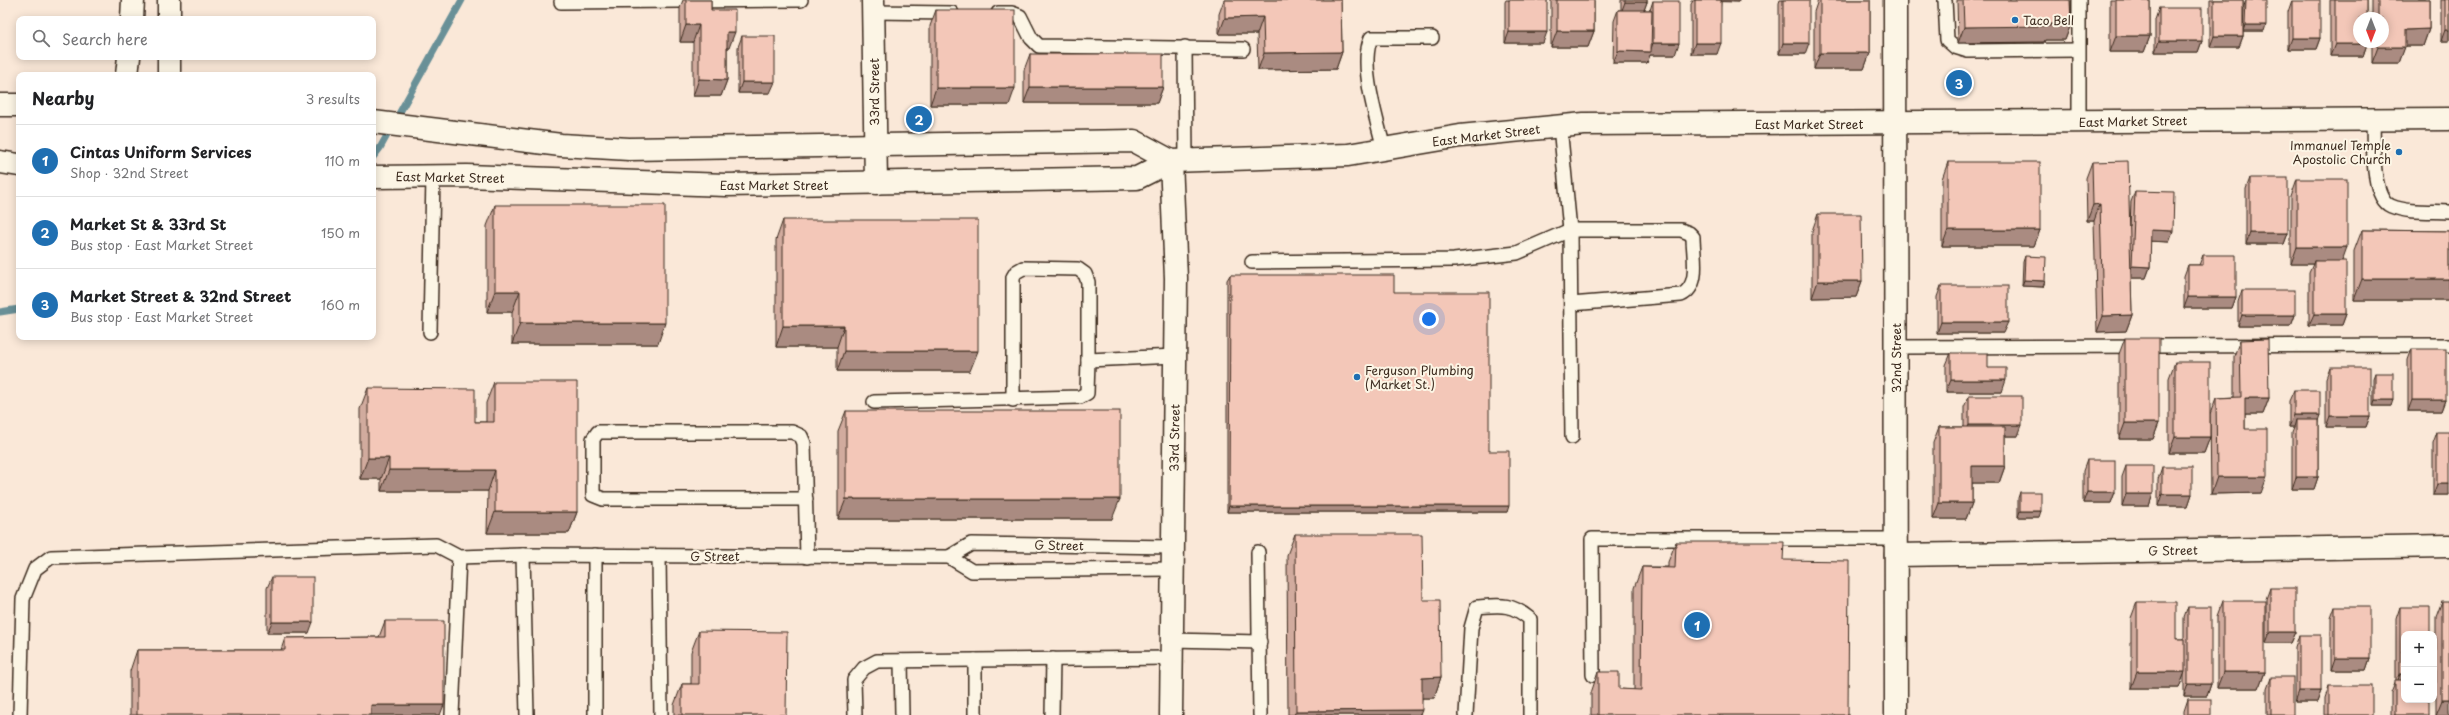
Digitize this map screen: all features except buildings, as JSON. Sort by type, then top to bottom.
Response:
[{"type":"main road","points":[[132,16],[133,0]]},
{"type":"main road","points":[[169,0],[169,16]]},
{"type":"main road","name":"32nd Street","points":[[1895,0],[1896,715]]},
{"type":"main road","name":"33rd Street","points":[[873,6],[876,183]]},
{"type":"main road","points":[[127,72],[128,60]]},
{"type":"main road","points":[[169,60],[169,72]]},
{"type":"main road","points":[[0,105],[16,105]]},
{"type":"main road","name":"East Market Street","points":[[376,177],[433,176],[726,186],[1137,178],[1179,161],[1348,155],[1460,136],[1560,126],[1652,123],[1895,123],[2449,119]]},
{"type":"main road","points":[[376,122],[561,145],[629,149],[875,147],[1134,141],[1179,161]]},
{"type":"main road","name":"33rd Street","points":[[1171,715],[1172,547],[1179,161]]},
{"type":"main road","points":[[0,162],[16,165]]},
{"type":"main road","name":"G Street","points":[[1896,547],[2449,546]]},
{"type":"lane","points":[[561,2],[801,0]]},
{"type":"lane","points":[[1945,0],[1948,40],[1955,47],[1968,50],[2078,50]]},
{"type":"lane","points":[[2079,0],[2079,122]]},
{"type":"lane","points":[[873,6],[963,13]]},
{"type":"lane","points":[[985,13],[1012,13],[1020,16],[1031,38],[1039,46],[1243,48]]},
{"type":"lane","points":[[1384,149],[1368,73],[1367,48],[1371,38],[1432,38]]},
{"type":"lane","points":[[1179,161],[1185,47]]},
{"type":"lane","points":[[2373,119],[2375,174],[2379,191],[2384,200],[2390,206],[2413,210],[2449,212]]},
{"type":"lane","points":[[1560,126],[1570,230],[1572,437]]},
{"type":"lane","points":[[430,332],[433,176]]},
{"type":"lane","points":[[1252,262],[1454,260],[1517,253],[1570,230],[1681,230],[1689,233],[1693,237],[1694,282],[1689,292],[1681,295],[1571,304]]},
{"type":"lane","points":[[874,402],[1013,400],[1080,397],[1087,393],[1088,282],[1085,274],[1078,269],[1023,268],[1016,272],[1013,277],[1013,400]]},
{"type":"lane","points":[[1895,347],[2449,345]]},
{"type":"lane","points":[[1088,360],[1175,356]]},
{"type":"lane","points":[[806,499],[603,499],[593,495],[593,438],[598,432],[792,432],[801,436],[804,442],[806,499],[807,557]]},
{"type":"lane","points":[[1593,675],[1592,539],[1896,547]]},
{"type":"lane","name":"G Street","points":[[949,558],[971,544],[1172,547]]},
{"type":"lane","points":[[20,715],[23,599],[36,570],[51,557],[436,545],[459,557],[452,715]]},
{"type":"lane","points":[[1258,552],[1260,715]]},
{"type":"lane","name":"G Street","points":[[459,557],[480,555],[523,555],[949,558],[972,571],[1172,570]]},
{"type":"lane","points":[[523,555],[527,715]]},
{"type":"lane","points":[[595,556],[595,715]]},
{"type":"lane","points":[[659,556],[661,715]]},
{"type":"lane","points":[[1466,715],[1470,628],[1477,607],[1498,605],[1518,608],[1530,619],[1530,715]]},
{"type":"lane","points":[[855,715],[854,680],[864,668],[877,661],[1053,659],[1260,642]]},
{"type":"lane","points":[[1052,715],[1053,659]]},
{"type":"lane","points":[[975,660],[975,715]]},
{"type":"lane","points":[[901,661],[902,715]]},
{"type":"waterway","points":[[376,153],[462,0]]},
{"type":"waterway","points":[[0,312],[16,309]]},
{"type":"place","name":"Taco Bell","points":[[2015,20]]},
{"type":"place","name":"Market Street & 32nd Street","points":[[1959,83]]},
{"type":"place","name":"Market St & 33rd St","points":[[919,119]]},
{"type":"place","name":"Immanuel Temple Apostolic Church","points":[[2399,152]]},
{"type":"place","name":"Ferguson Plumbing (Market St.)","points":[[1357,377]]},
{"type":"place","name":"Cintas Uniform Services","points":[[1697,625]]}]
